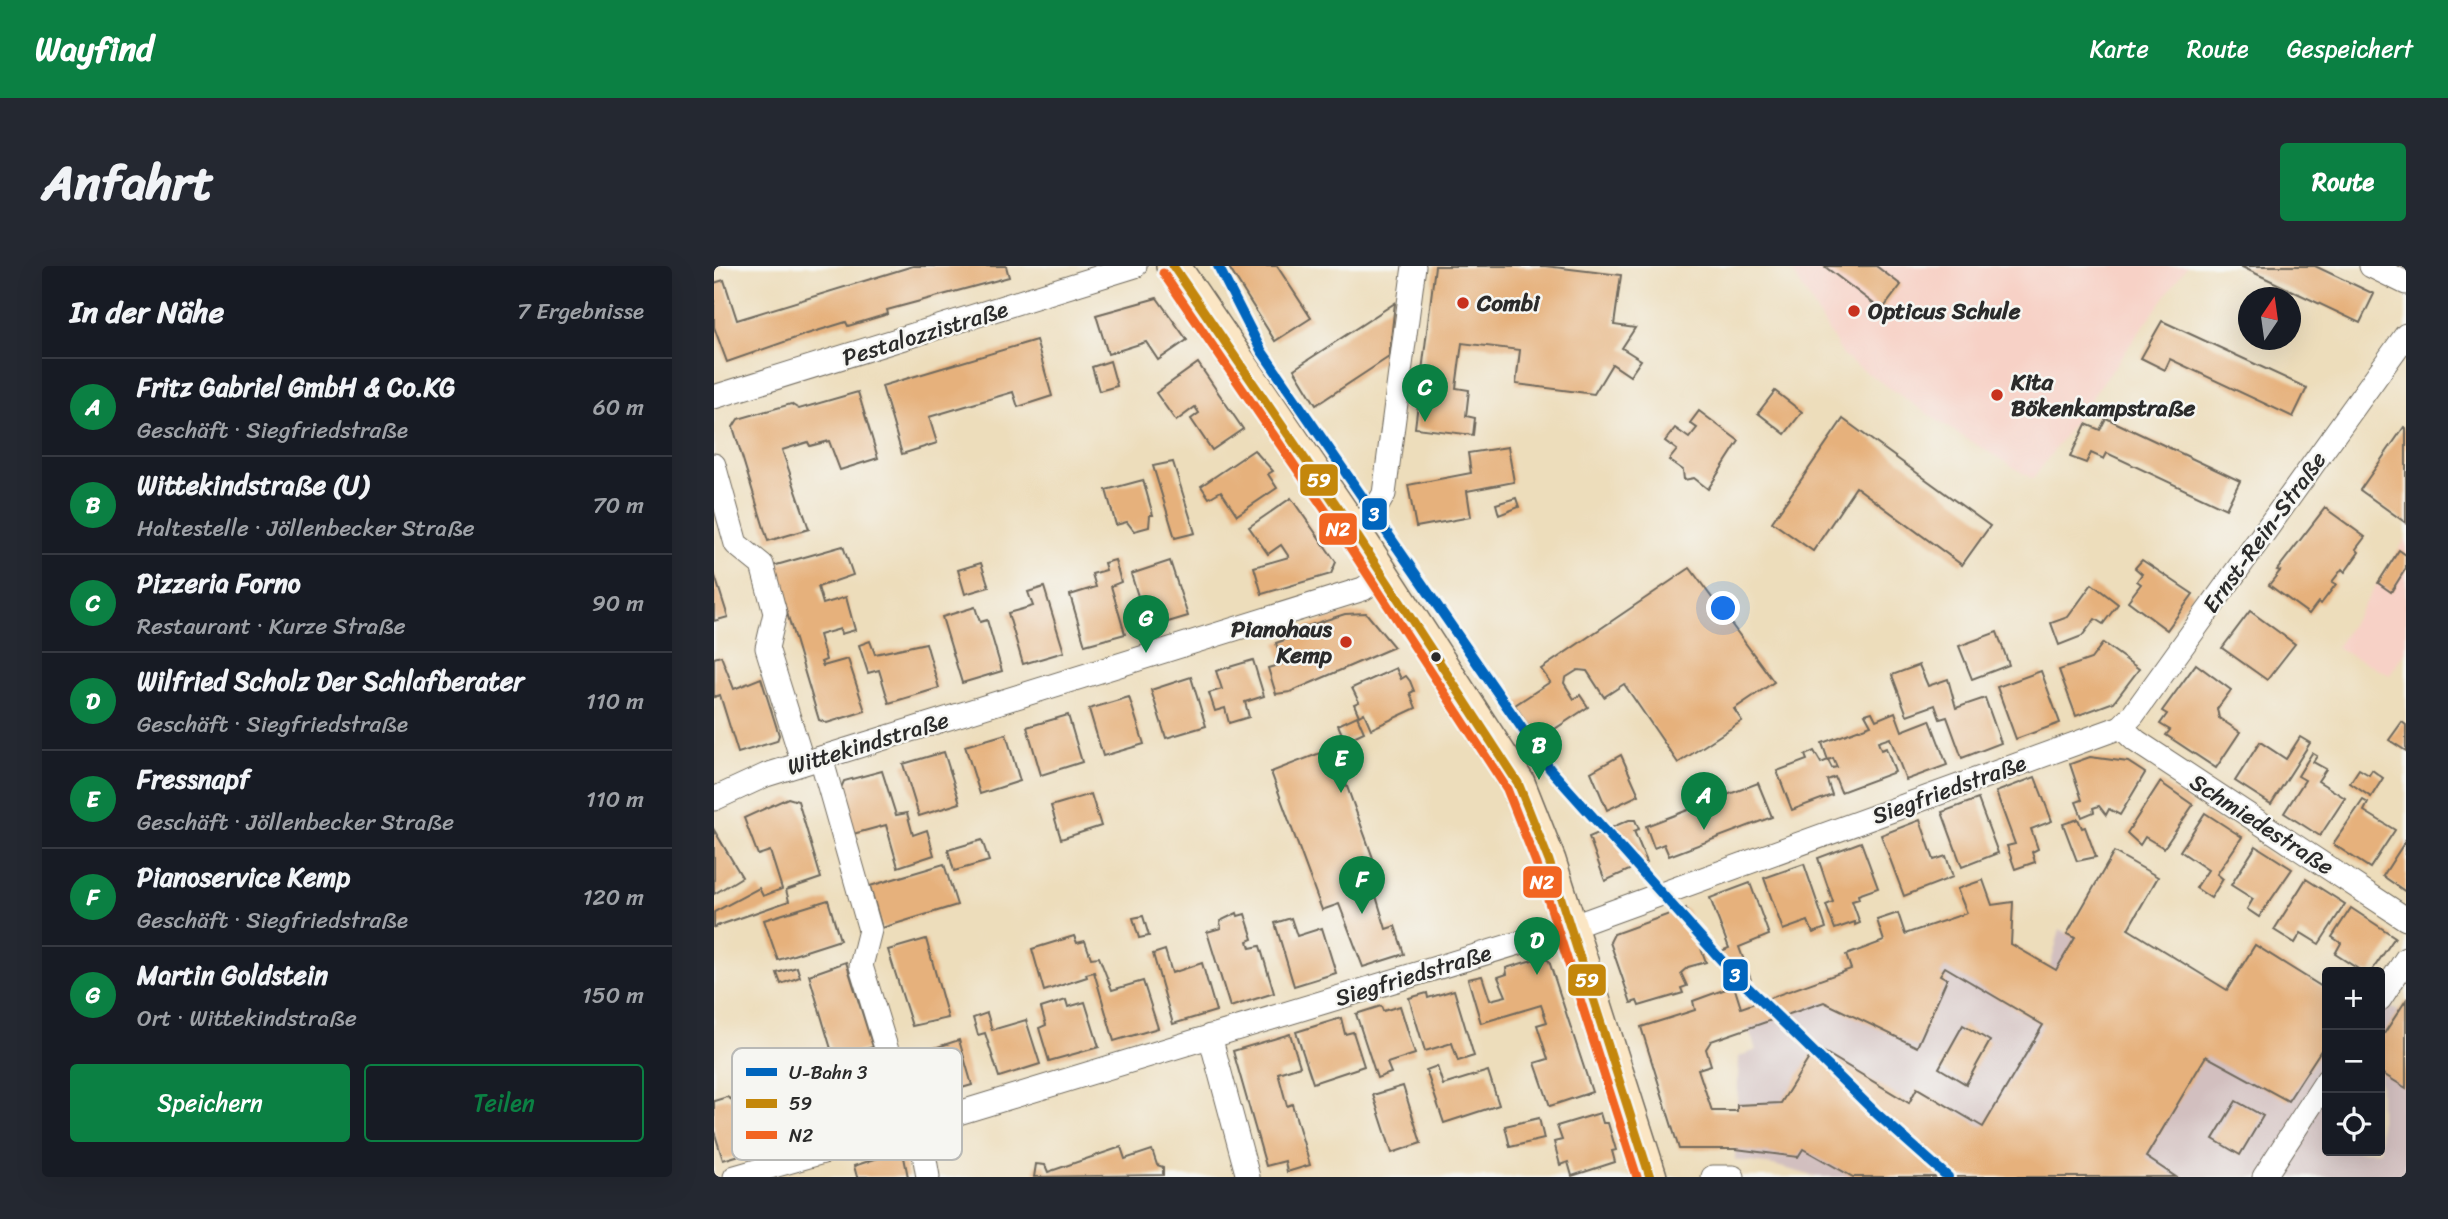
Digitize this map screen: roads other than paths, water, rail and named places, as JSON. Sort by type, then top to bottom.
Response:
[{"type":"main road","points":[[1173,266],[1352,528],[1518,783],[1549,861],[1568,928],[1650,1177]]},
{"type":"street","name":"Pestalozzistraße","points":[[714,397],[1135,266]]},
{"type":"street","points":[[1352,528],[1374,513],[1384,495],[1414,266]]},
{"type":"street","points":[[2371,266],[2406,283]]},
{"type":"street","name":"Ernst-Rein-Straße","points":[[2121,727],[2133,715],[2406,335]]},
{"type":"street","points":[[714,464],[736,544],[762,565],[775,613],[767,648],[812,760],[870,930],[861,967],[886,1048]]},
{"type":"street","name":"Wittekindstraße","points":[[714,799],[765,775],[1363,590],[1383,576]]},
{"type":"street","name":"Schmiedestraße","points":[[2121,727],[2136,741],[2406,919]]},
{"type":"street","name":"Siegfriedstraße","points":[[962,1112],[1568,928],[2121,727]]},
{"type":"street","points":[[2385,991],[2406,959]]},
{"type":"street","points":[[1210,1036],[1248,1177]]},
{"type":"street","points":[[2264,1177],[2322,1088]]},
{"type":"street","name":"Siegfriedstraße","points":[[735,1177],[795,1160]]},
{"type":"street","points":[[1713,1177],[1733,1177]]},
{"type":"metro line","name":"3","points":[[1218,266],[1261,350],[1550,769],[1731,971],[1877,1114],[1948,1177]]},
{"type":"place","name":"Combi","points":[[1463,303]]},
{"type":"place","name":"Opticus Schule","points":[[1854,311]]},
{"type":"place","name":"Kita Bökenkampstraße","points":[[1997,395]]},
{"type":"place","name":"Pizzeria Forno","points":[[1425,422]]},
{"type":"place","name":"Pianohaus Kemp","points":[[1346,642]]},
{"type":"place","name":"Martin Goldstein","points":[[1146,653]]},
{"type":"place","name":"Wittekindstraße (U)","points":[[1539,780]]},
{"type":"place","name":"Fressnapf","points":[[1341,793]]},
{"type":"place","name":"Fritz Gabriel GmbH & Co.KG","points":[[1704,830]]},
{"type":"place","name":"Pianoservice Kemp","points":[[1362,914]]},
{"type":"place","name":"Wilfried Scholz Der Schlafberater","points":[[1537,975]]}]
